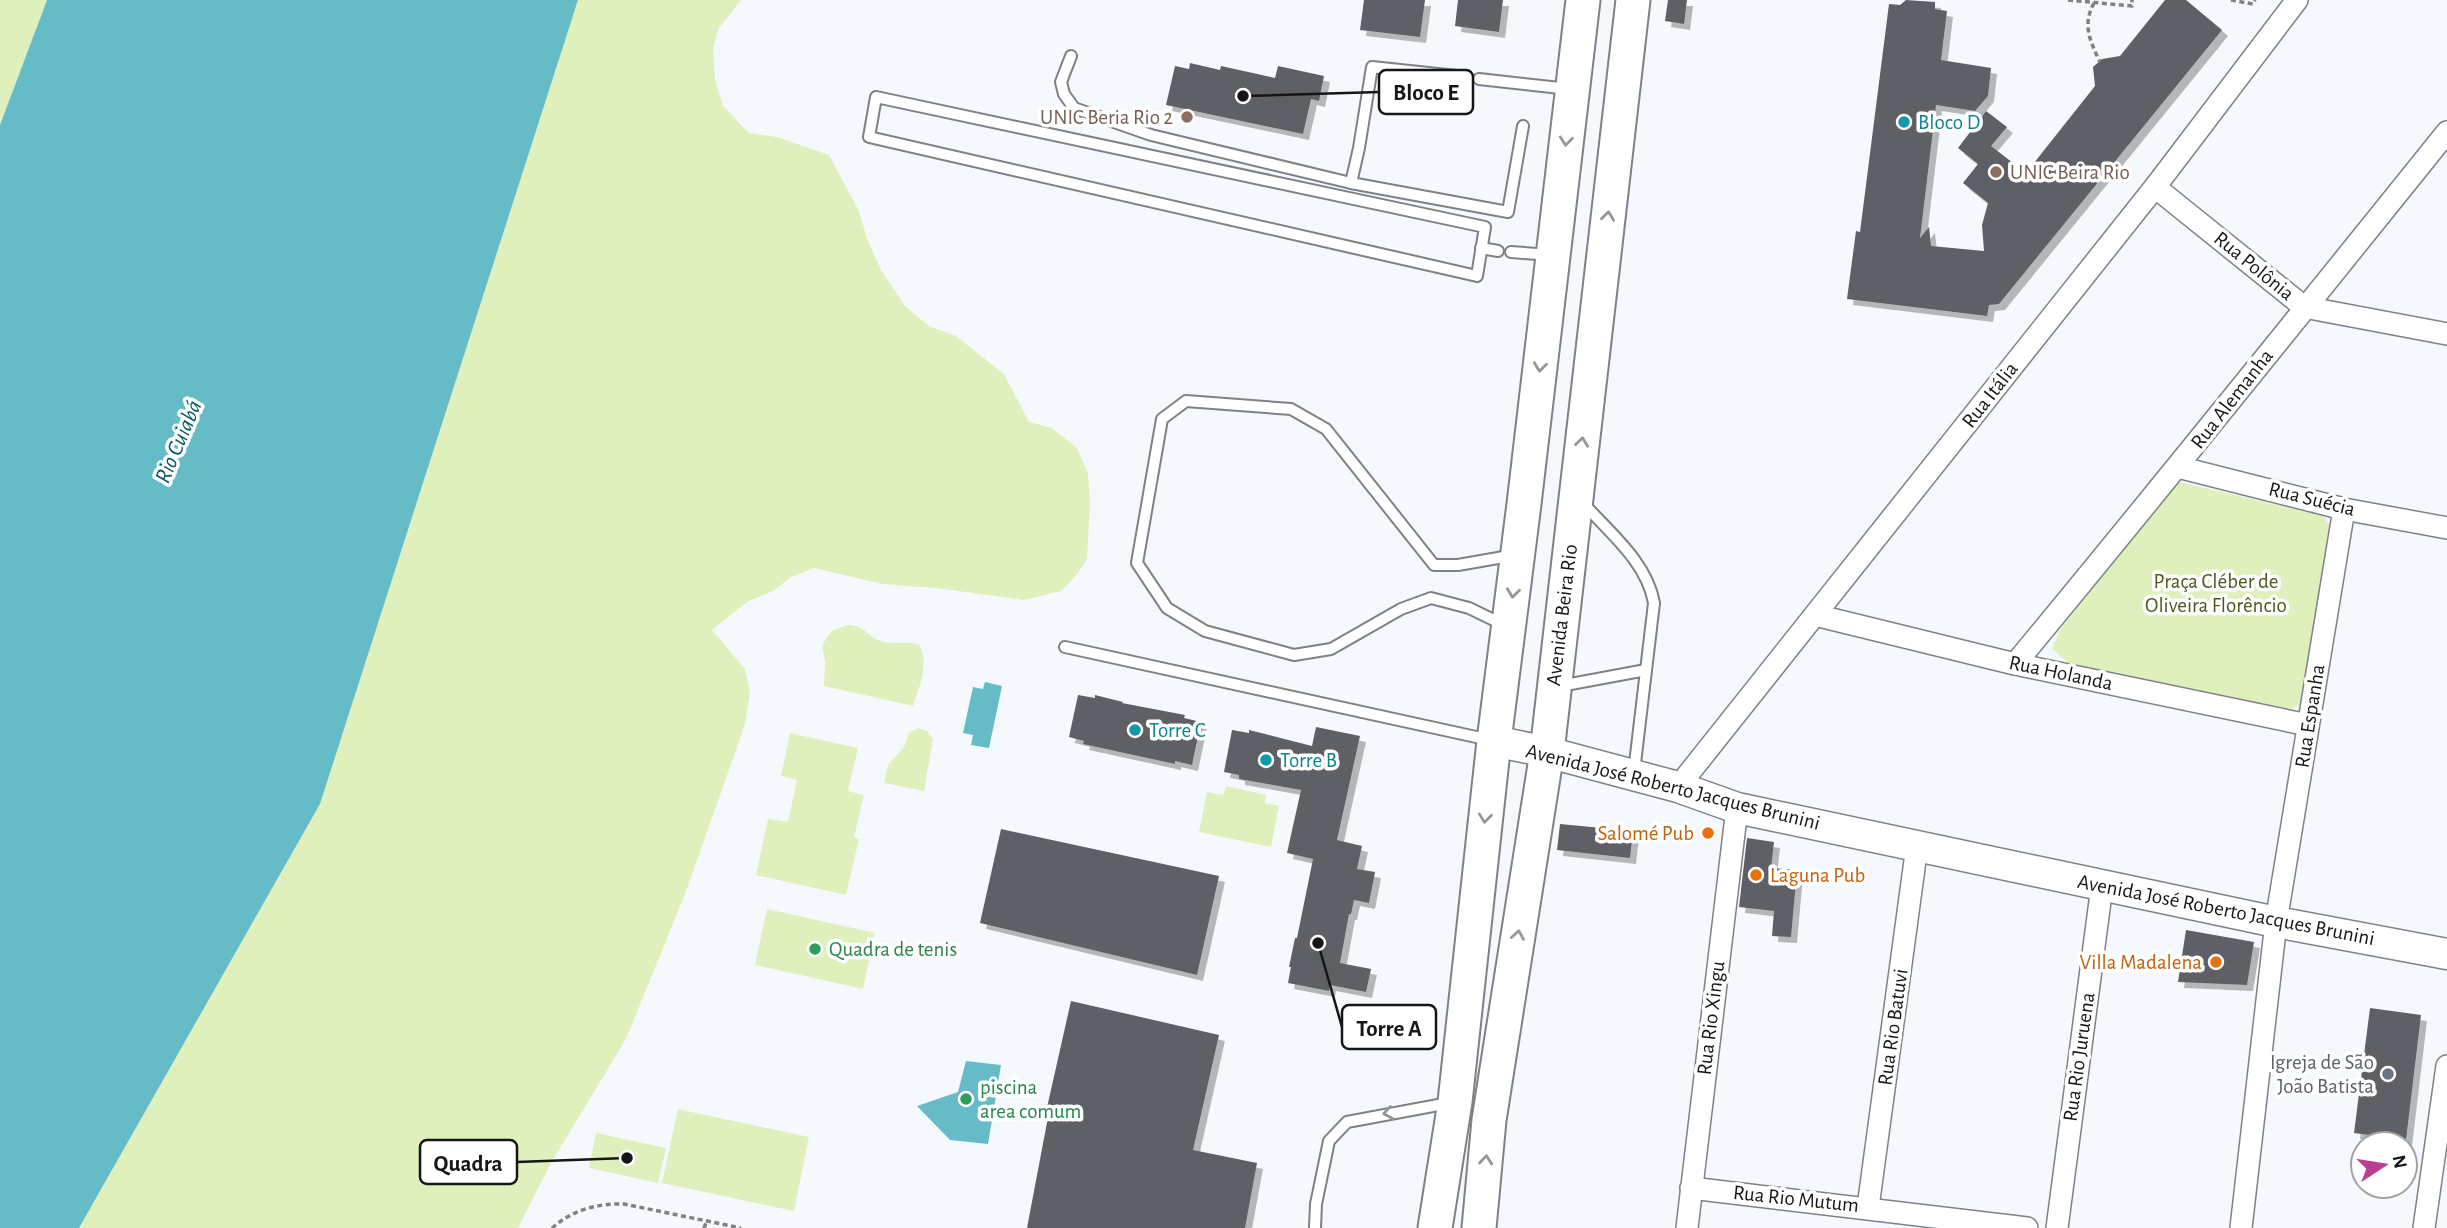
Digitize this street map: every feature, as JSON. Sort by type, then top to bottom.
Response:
[{"type":"main road","points":[[1435,1228],[1455,1102],[1493,741],[1518,555],[1583,0]]},
{"type":"main road","name":"Avenida Beira Rio","points":[[1479,1228],[1489,1121],[1547,752],[1633,0]]},
{"type":"main road","points":[[1553,255],[1579,267],[1588,267],[1603,259]]},
{"type":"main road","name":"Avenida José Roberto Jacques Brunini","points":[[1493,741],[1678,786],[1737,808],[2276,922],[2447,954]]},
{"type":"main road","points":[[1455,1102],[1468,1097],[1476,1100],[1489,1121]]},
{"type":"street","name":"Rua Itália","points":[[1678,786],[2155,187],[2297,0]]},
{"type":"street","name":"Rua Alemanha","points":[[2015,664],[2178,467],[2304,307],[2447,133]]},
{"type":"street","name":"Rua Polônia","points":[[2155,187],[2304,307],[2447,334]]},
{"type":"street","name":"Rua Suécia","points":[[2178,467],[2344,509],[2447,528]]},
{"type":"street","name":"Rua Espanha","points":[[2241,1228],[2276,922],[2344,509]]},
{"type":"street","name":"Rua Holanda","points":[[1815,615],[2015,664],[2308,725]]},
{"type":"street","name":"Rua Rio Xingu","points":[[1687,1228],[1737,808]]},
{"type":"street","name":"Rua Rio Batuvi","points":[[1868,1207],[1917,846]]},
{"type":"street","name":"Rua Rio Juruena","points":[[2057,1228],[2102,886]]},
{"type":"street","points":[[2424,1228],[2447,1066]]},
{"type":"street","name":"Rua Rio Mutum","points":[[1691,1188],[2027,1228]]},
{"type":"lane","points":[[1071,56],[1060,82],[1074,108],[1151,135],[1351,183],[1508,212],[1523,126]]},
{"type":"lane","points":[[1351,183],[1372,67],[1466,77]]},
{"type":"lane","points":[[1479,79],[1572,89]]},
{"type":"lane","points":[[876,97],[1485,227],[1481,248],[1477,276],[869,136],[876,97]]},
{"type":"lane","points":[[1481,248],[1498,251]]},
{"type":"lane","points":[[1511,252],[1553,255]]},
{"type":"lane","points":[[1508,628],[1469,608],[1431,598],[1401,609],[1331,649],[1294,655],[1205,631],[1167,608],[1137,563],[1162,419],[1186,401],[1290,409],[1326,429],[1434,565],[1458,565],[1518,555]]},
{"type":"lane","points":[[1576,496],[1633,558],[1652,589],[1654,603],[1633,775]]},
{"type":"lane","name":"Avenida José Roberto Jacques Brunini","points":[[1065,647],[1493,741]]},
{"type":"lane","points":[[1554,688],[1646,670]]},
{"type":"lane","points":[[1315,1228],[1316,1204],[1329,1141],[1347,1122],[1455,1102]]},
{"type":"path","points":[[2068,0],[2132,6],[2133,0]]},
{"type":"path","points":[[2231,0],[2253,4],[2255,0]]},
{"type":"path","points":[[2094,3],[2087,23],[2089,37],[2100,62]]},
{"type":"path","points":[[552,1228],[583,1209],[611,1204],[624,1204],[741,1228]]},
{"type":"path","points":[[704,1228],[707,1220]]},
{"type":"green space","points":[[0,0],[47,0],[0,125]]},
{"type":"green space","points":[[578,0],[741,0],[719,28],[713,48],[715,79],[723,106],[749,133],[777,137],[829,155],[859,211],[867,239],[881,270],[906,307],[929,326],[956,336],[1004,374],[1029,422],[1052,428],[1077,448],[1088,473],[1090,504],[1087,559],[1061,591],[1024,600],[882,584],[814,568],[791,577],[773,591],[747,602],[712,630],[745,669],[750,692],[745,724],[685,894],[626,1039],[551,1163],[518,1228],[79,1228],[320,804]]},
{"type":"green space","name":"Praça Cléber de Oliveira Florêncio","points":[[2180,482],[2323,516],[2332,528],[2306,697],[2301,704],[2291,709],[2074,668],[2052,649],[2060,630],[2168,490]]},
{"type":"green space","points":[[847,625],[858,627],[886,642],[919,645],[924,667],[913,706],[824,686],[825,662],[822,645],[832,631]]},
{"type":"green space","points":[[918,728],[927,731],[933,739],[924,791],[884,783],[888,765],[904,747],[909,733]]},
{"type":"green space","points":[[790,733],[858,748],[848,791],[864,795],[854,837],[859,839],[846,895],[756,875],[768,819],[788,822],[797,780],[781,776]]},
{"type":"green space","points":[[1226,786],[1266,795],[1265,803],[1279,806],[1271,847],[1199,832],[1207,792],[1223,795]]},
{"type":"green space","name":"Quadra de tenis","points":[[767,909],[875,933],[863,989],[755,965]]},
{"type":"green space","points":[[678,1109],[809,1137],[794,1211],[662,1183]]},
{"type":"green space","points":[[596,1133],[666,1148],[658,1183],[589,1168]]},
{"type":"water","name":"Rio Cuiabá","points":[[47,0],[578,0],[320,804],[79,1228],[0,1228],[0,125]]},
{"type":"water","points":[[985,682],[1002,686],[989,748],[971,745],[973,735],[963,733],[973,687],[983,689]]},
{"type":"water","name":"piscina area comum","points":[[966,1061],[1001,1065],[988,1144],[950,1140],[917,1106],[958,1092]]},
{"type":"building","points":[[1364,0],[1425,0],[1420,37],[1360,30]]},
{"type":"building","points":[[1458,0],[1503,0],[1499,32],[1455,26]]},
{"type":"building","points":[[1668,0],[1687,0],[1684,24],[1665,21]]},
{"type":"building","points":[[1906,0],[1935,2],[1935,9],[1947,11],[1941,60],[1991,68],[1988,96],[1975,111],[1936,105],[1920,238],[1929,227],[1931,246],[1984,251],[1982,225],[1988,203],[1963,183],[1978,164],[1958,148],[1986,111],[2007,127],[1991,146],[2026,173],[2095,86],[2093,67],[2102,59],[2120,56],[2165,0],[2186,0],[2222,30],[1999,304],[1989,305],[1987,316],[1847,299],[1856,231],[1860,232],[1889,4],[1900,5]]},
{"type":"building","points":[[1190,63],[1220,70],[1221,66],[1275,78],[1278,66],[1324,76],[1319,101],[1311,99],[1303,134],[1166,105],[1175,66],[1189,69]]},
{"type":"building","name":"Torre C","points":[[1078,695],[1095,698],[1095,695],[1185,715],[1184,718],[1201,722],[1192,765],[1175,761],[1175,764],[1083,744],[1084,741],[1069,737]]},
{"type":"building","points":[[1316,727],[1360,736],[1337,840],[1362,846],[1357,869],[1375,872],[1369,903],[1354,900],[1340,963],[1371,969],[1366,992],[1330,985],[1329,991],[1288,983],[1289,967],[1313,859],[1287,853],[1301,790],[1239,779],[1239,775],[1224,772],[1232,730],[1249,733],[1249,730],[1312,746]]},
{"type":"building","points":[[1560,824],[1633,831],[1630,858],[1557,850]]},
{"type":"building","points":[[1001,829],[1219,876],[1197,975],[980,923]]},
{"type":"building","points":[[1747,838],[1774,842],[1771,868],[1797,870],[1791,937],[1772,936],[1774,911],[1739,907]]},
{"type":"building","name":"Villa Madalena","points":[[2186,930],[2254,942],[2247,985],[2178,982]]},
{"type":"building","points":[[1071,1001],[1219,1035],[1193,1150],[1257,1163],[1245,1228],[1027,1228],[1049,1112],[1046,1112]]},
{"type":"building","name":"Igreja de São João Batista","points":[[2370,1008],[2421,1015],[2407,1130],[2354,1130]]},
{"type":"place","name":"Bloco E","points":[[1243,96]]},
{"type":"place","name":"UNIC Beria Rio 2","points":[[1187,117]]},
{"type":"place","name":"Bloco D","points":[[1904,122]]},
{"type":"place","name":"UNIC Beira Rio","points":[[1996,172]]},
{"type":"place","name":"Torre C","points":[[1135,730]]},
{"type":"place","name":"Torre B","points":[[1266,760]]},
{"type":"place","name":"Salomé Pub","points":[[1708,833]]},
{"type":"place","name":"Laguna Pub","points":[[1756,875]]},
{"type":"place","name":"Torre A","points":[[1318,943]]},
{"type":"place","name":"Quadra de tenis","points":[[815,949]]},
{"type":"place","name":"Villa Madalena","points":[[2216,962]]},
{"type":"place","name":"Igreja de São João Batista","points":[[2388,1074]]},
{"type":"place","name":"piscina area comum","points":[[966,1099]]},
{"type":"place","name":"Quadra","points":[[627,1158]]}]
